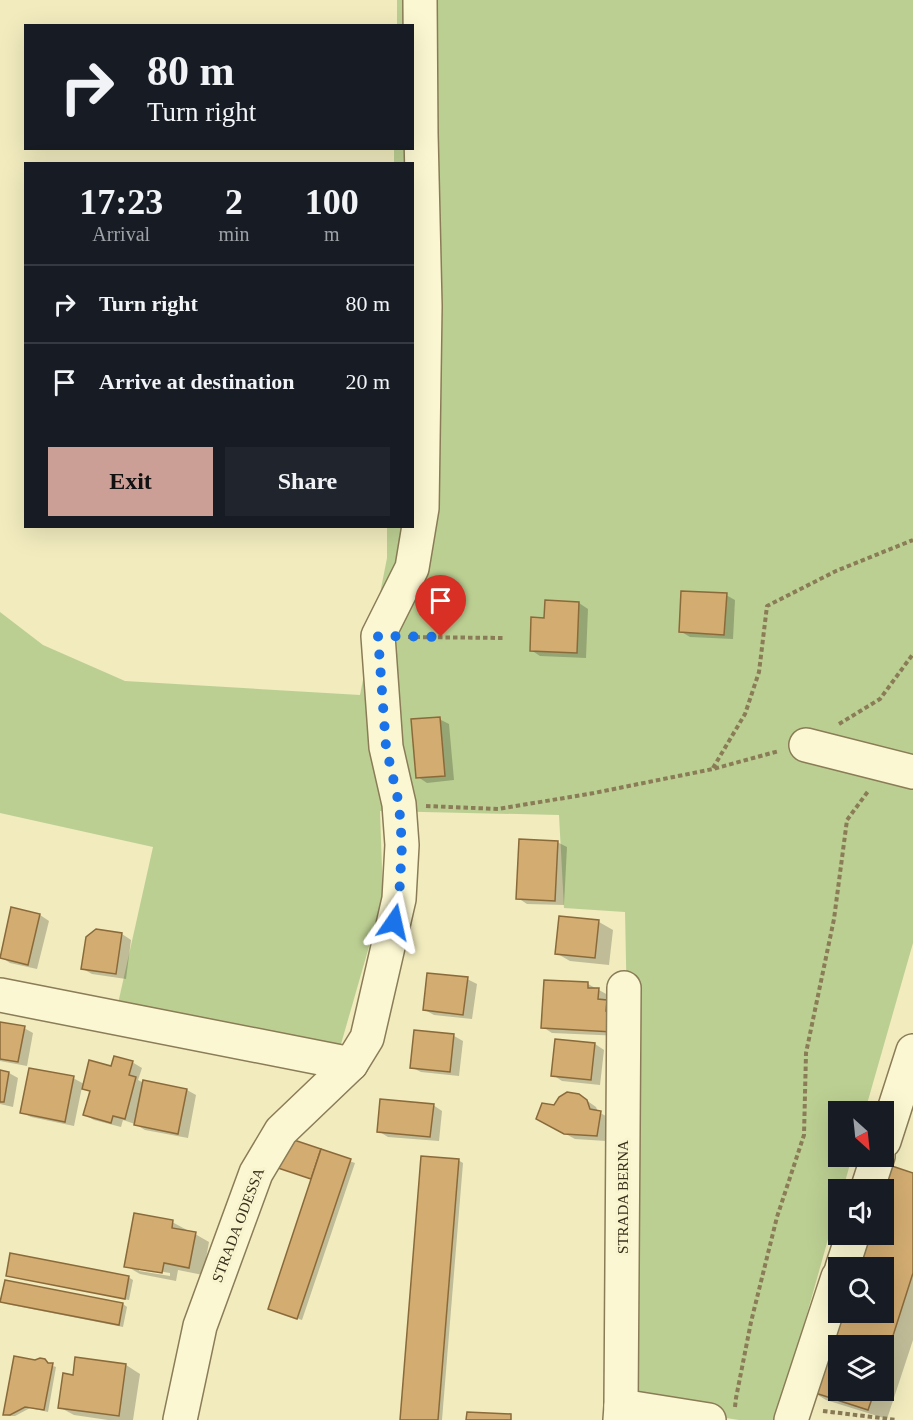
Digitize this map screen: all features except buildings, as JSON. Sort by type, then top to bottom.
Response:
[{"type":"street","points":[[378,636],[412,568],[422,508],[424,306],[420,0]]},
{"type":"street","name":"STRADA ODESSA","points":[[180,1420],[200,1326],[256,1173],[281,1131],[351,1064],[367,1038],[399,899],[402,845],[399,804],[386,747],[378,636]]},
{"type":"street","points":[[806,745],[900,768]]},
{"type":"street","name":"STRADA BERNA","points":[[621,1413],[624,988]]},
{"type":"street","points":[[0,995],[351,1064]]},
{"type":"street","points":[[895,1131],[913,1051]]},
{"type":"street","points":[[793,1414],[828,1307]]},
{"type":"street","points":[[621,1413],[722,1414]]},
{"type":"path","points":[[713,769],[745,714],[759,672],[767,606],[836,571],[913,540]]},
{"type":"path","points":[[378,636],[504,638]]},
{"type":"path","points":[[399,804],[448,808],[498,808],[594,793],[713,769],[806,745],[880,699],[913,654]]},
{"type":"path","points":[[722,1414],[736,1398],[751,1322],[777,1217],[804,1135],[806,1053],[834,919],[847,820],[900,768]]},
{"type":"path","points":[[793,1414],[897,1420]]},
{"type":"green space","points":[[397,0],[913,0],[913,943],[868,1101],[828,1101],[828,1167],[849,1167],[846,1179],[828,1179],[828,1239],[777,1420],[739,1420],[635,1404],[625,912],[564,908],[559,815],[380,811],[383,898],[339,1051],[117,1008],[153,847],[0,813],[0,612],[43,645],[125,681],[360,695],[387,558],[387,528],[414,528],[414,162],[394,162],[394,150],[414,150],[414,24],[397,24]]},
{"type":"route","points":[[394,922],[399,899],[402,845],[399,804],[386,747],[378,636],[441,637]]}]
